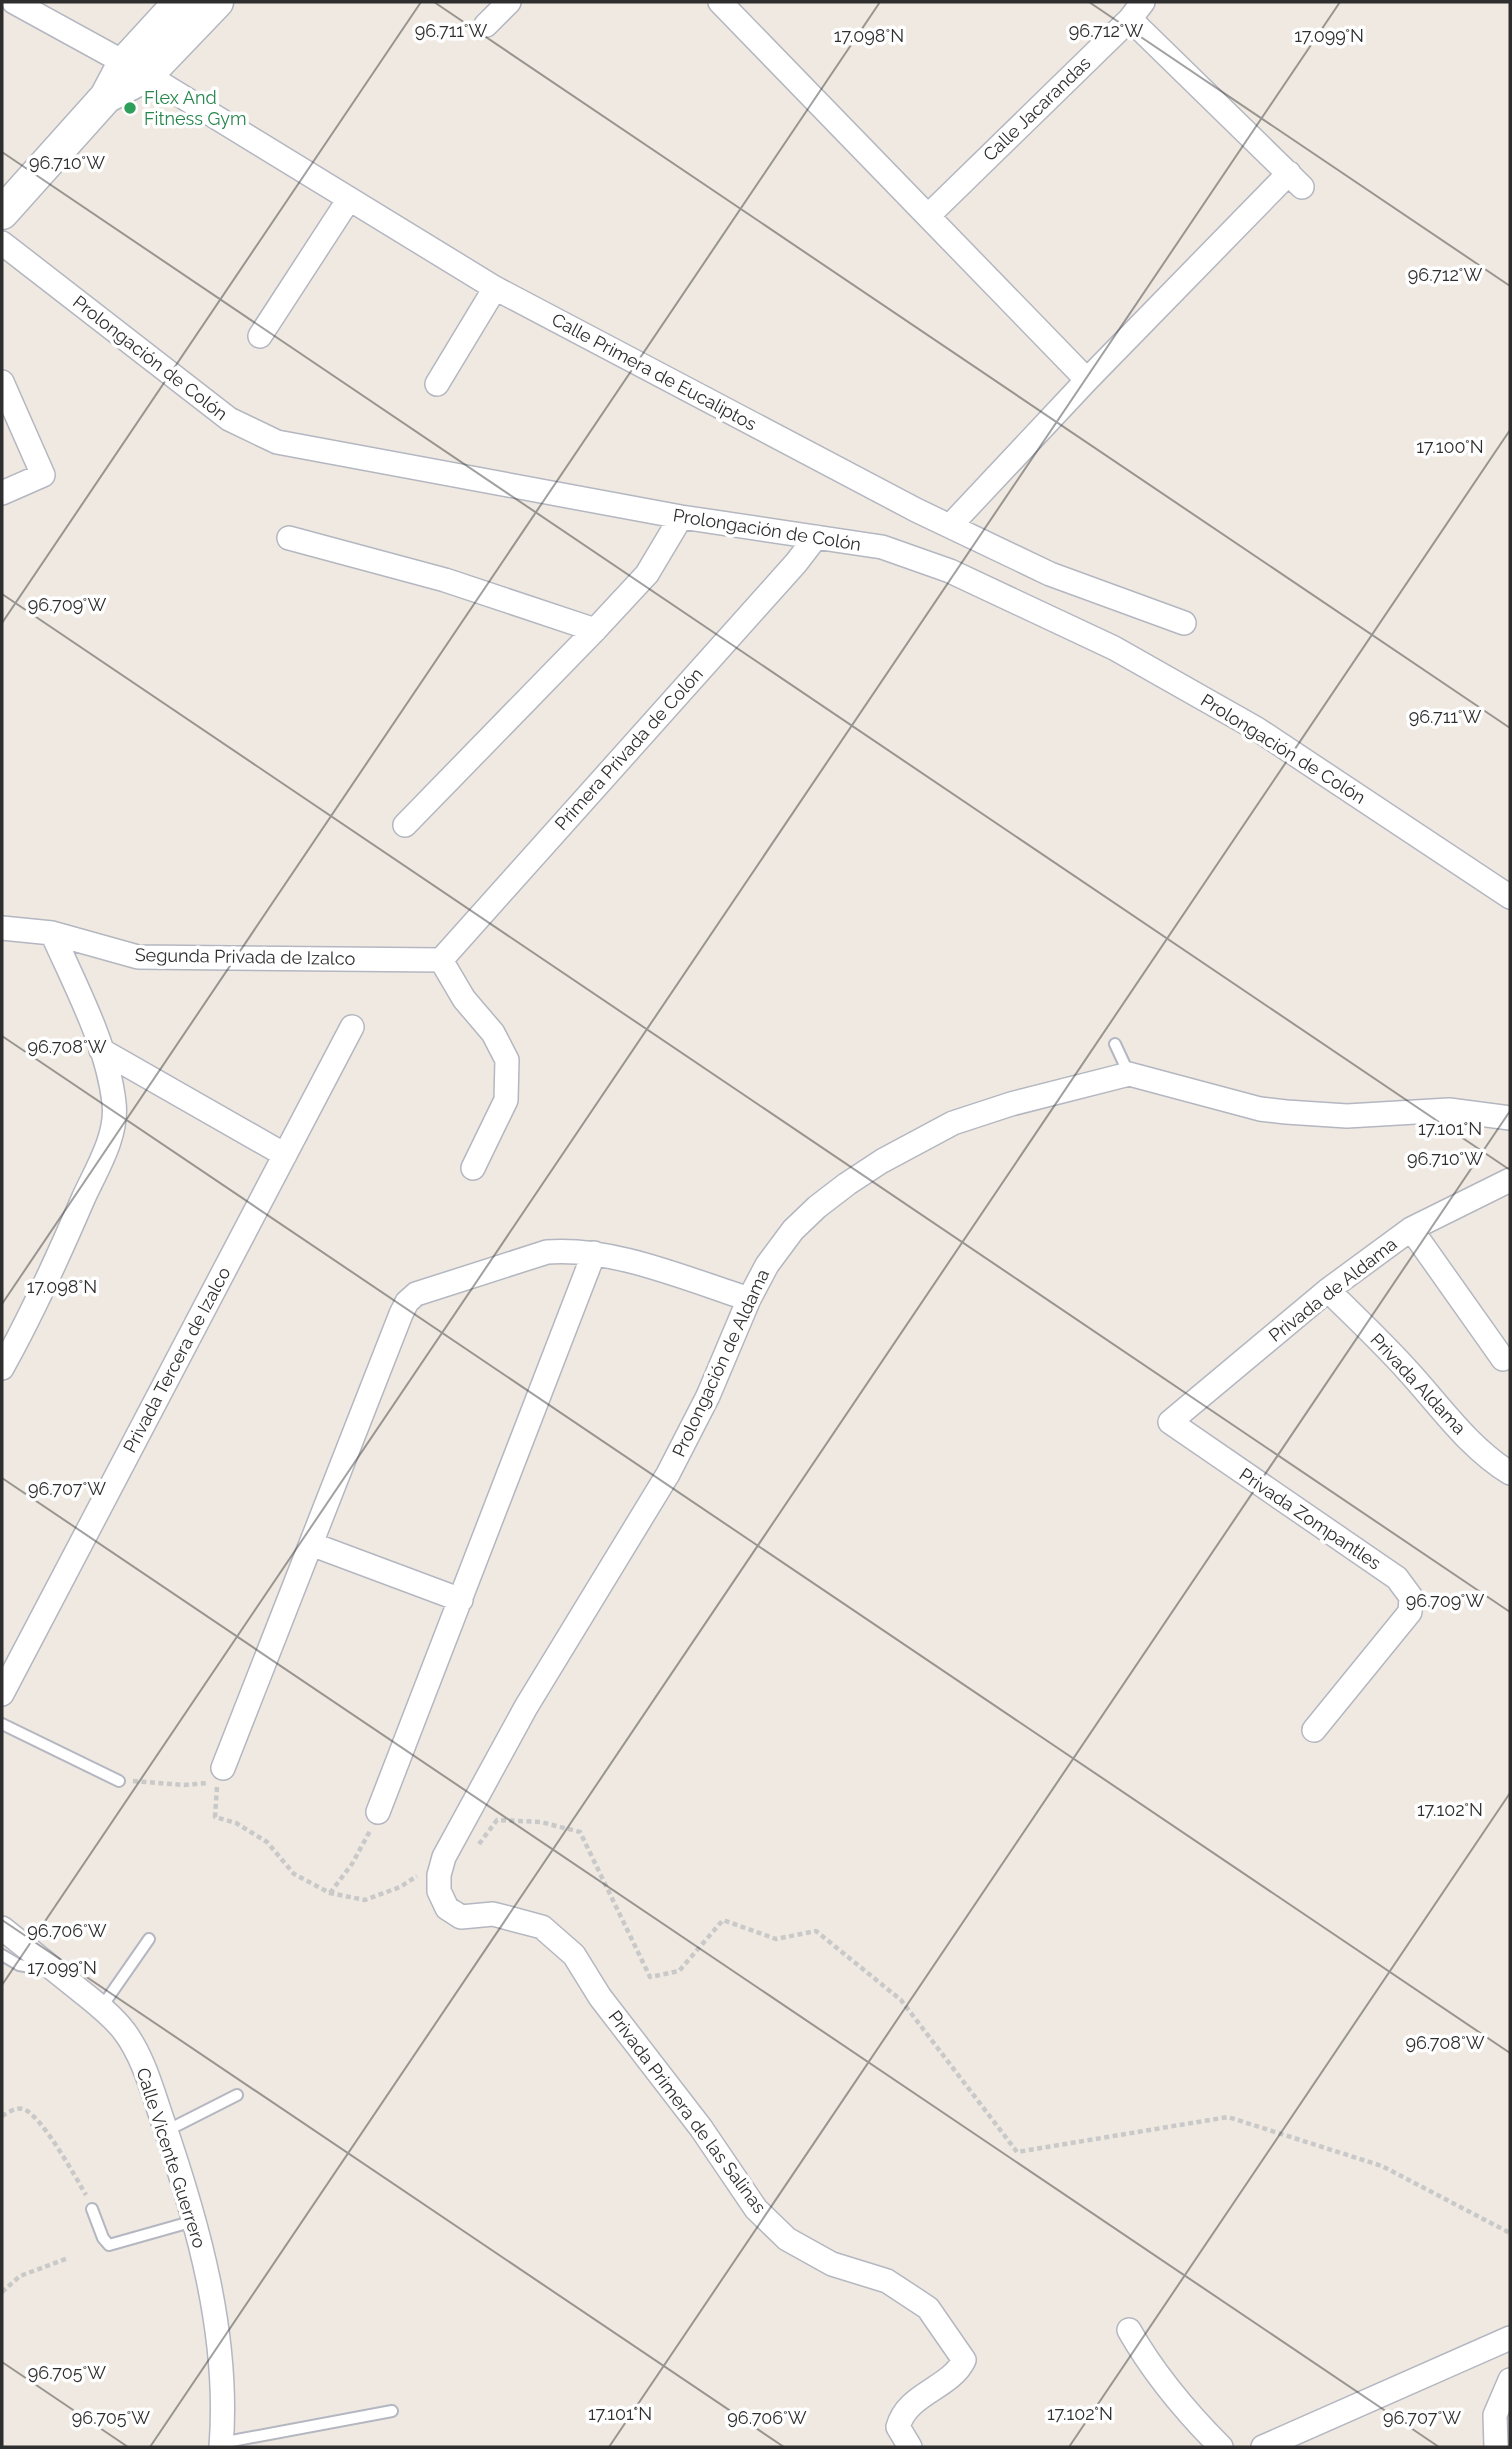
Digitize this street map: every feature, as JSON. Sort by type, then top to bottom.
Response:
[{"type":"main road","points":[[136,69],[180,2]]},
{"type":"main road","points":[[2,212],[106,97],[217,2]]},
{"type":"street","name":"Calle Primera de Eucaliptos","points":[[14,2],[136,69],[495,288],[916,510],[1051,574],[1184,623]]},
{"type":"street","points":[[486,25],[509,2]]},
{"type":"street","points":[[720,2],[1087,380]]},
{"type":"street","points":[[950,526],[1087,380],[1296,180],[1137,10]]},
{"type":"street","name":"Calle Jacarandas","points":[[929,215],[1137,10]]},
{"type":"street","points":[[260,336],[349,199]]},
{"type":"street","name":"Prolongación de Colón","points":[[2,243],[229,419],[277,442],[681,517],[882,547],[950,571],[1114,648],[1257,729],[1510,897]]},
{"type":"street","points":[[438,384],[495,288]]},
{"type":"street","points":[[2,382],[43,475],[2,493]]},
{"type":"street","points":[[405,825],[647,574],[681,517]]},
{"type":"street","name":"Primera Privada de Colón","points":[[441,960],[796,563],[816,537]]},
{"type":"street","points":[[289,538],[445,580],[595,630]]},
{"type":"street","name":"Segunda Privada de Izalco","points":[[2,928],[52,933],[138,957],[441,960]]},
{"type":"street","points":[[2,1368],[51,1274],[115,1118],[102,1050],[52,933]]},
{"type":"street","points":[[441,960],[464,999],[493,1033],[507,1060],[506,1100],[473,1168]]},
{"type":"street","name":"Privada Tercera de Izalco","points":[[2,1694],[352,1027]]},
{"type":"street","points":[[102,1050],[285,1154]]},
{"type":"street","name":"Prolongación de Aldama","points":[[447,1908],[439,1891],[439,1875],[444,1857],[526,1707],[668,1474],[713,1386],[749,1299],[767,1265],[793,1230],[847,1184],[882,1161],[953,1123],[984,1112],[1129,1074],[1260,1109],[1347,1116],[1449,1110],[1510,1118]]},
{"type":"street","name":"Privada de Aldama","points":[[1170,1422],[1328,1290],[1411,1229],[1510,1180]]},
{"type":"street","points":[[1411,1229],[1503,1359]]},
{"type":"street","points":[[223,1768],[407,1302],[425,1290],[547,1252],[570,1250],[624,1260],[749,1299]]},
{"type":"street","points":[[378,1812],[594,1253]]},
{"type":"street","name":"Privada Aldama","points":[[1328,1290],[1492,1462],[1510,1473]]},
{"type":"street","name":"Privada Zompantles","points":[[1170,1422],[1397,1578],[1411,1597],[1410,1612],[1314,1730]]},
{"type":"street","points":[[311,1544],[461,1600]]},
{"type":"street","name":"Privada Primera de las Salinas","points":[[447,1908],[461,1917],[493,1914],[542,1927],[574,1955],[600,1997],[701,2127],[756,2209],[787,2239],[832,2264],[887,2281],[928,2308],[964,2360],[959,2371],[920,2397],[901,2415],[898,2427],[910,2447]]},
{"type":"street","name":"Calle Vicente Guerrero","points":[[2,1928],[101,2008],[119,2024],[132,2043],[166,2131],[195,2221],[212,2303],[220,2366],[221,2445]]},
{"type":"street","points":[[1129,2330],[1143,2355],[1165,2384],[1221,2447]]},
{"type":"street","points":[[1263,2447],[1510,2338]]},
{"type":"street","points":[[1496,2447],[1495,2415],[1510,2380]]},
{"type":"lane","points":[[1115,1044],[1129,1074]]},
{"type":"lane","points":[[2,1724],[119,1781]]},
{"type":"lane","points":[[101,2008],[149,1939]]},
{"type":"lane","points":[[2,1955],[19,1965],[54,1970]]},
{"type":"lane","points":[[166,2131],[237,2095]]},
{"type":"lane","points":[[92,2209],[103,2238],[109,2245],[195,2221]]},
{"type":"lane","points":[[221,2445],[392,2411]]},
{"type":"path","points":[[119,1781],[184,1785],[217,1783],[215,1817],[236,1823],[267,1842],[294,1874],[330,1893],[365,1900],[400,1887],[444,1857],[473,1852],[497,1820],[541,1822],[580,1832],[650,1977],[678,1971],[723,1920],[776,1939],[816,1931],[901,2000],[1017,2152],[1228,2117],[1382,2166],[1510,2233]]},
{"type":"path","points":[[330,1893],[365,1842],[378,1812]]},
{"type":"path","points":[[2,2116],[23,2109],[32,2115],[65,2158],[92,2209]]},
{"type":"path","points":[[2,2292],[20,2276],[68,2258]]},
{"type":"place","name":"Flex And Fitness Gym","points":[[130,108]]}]
